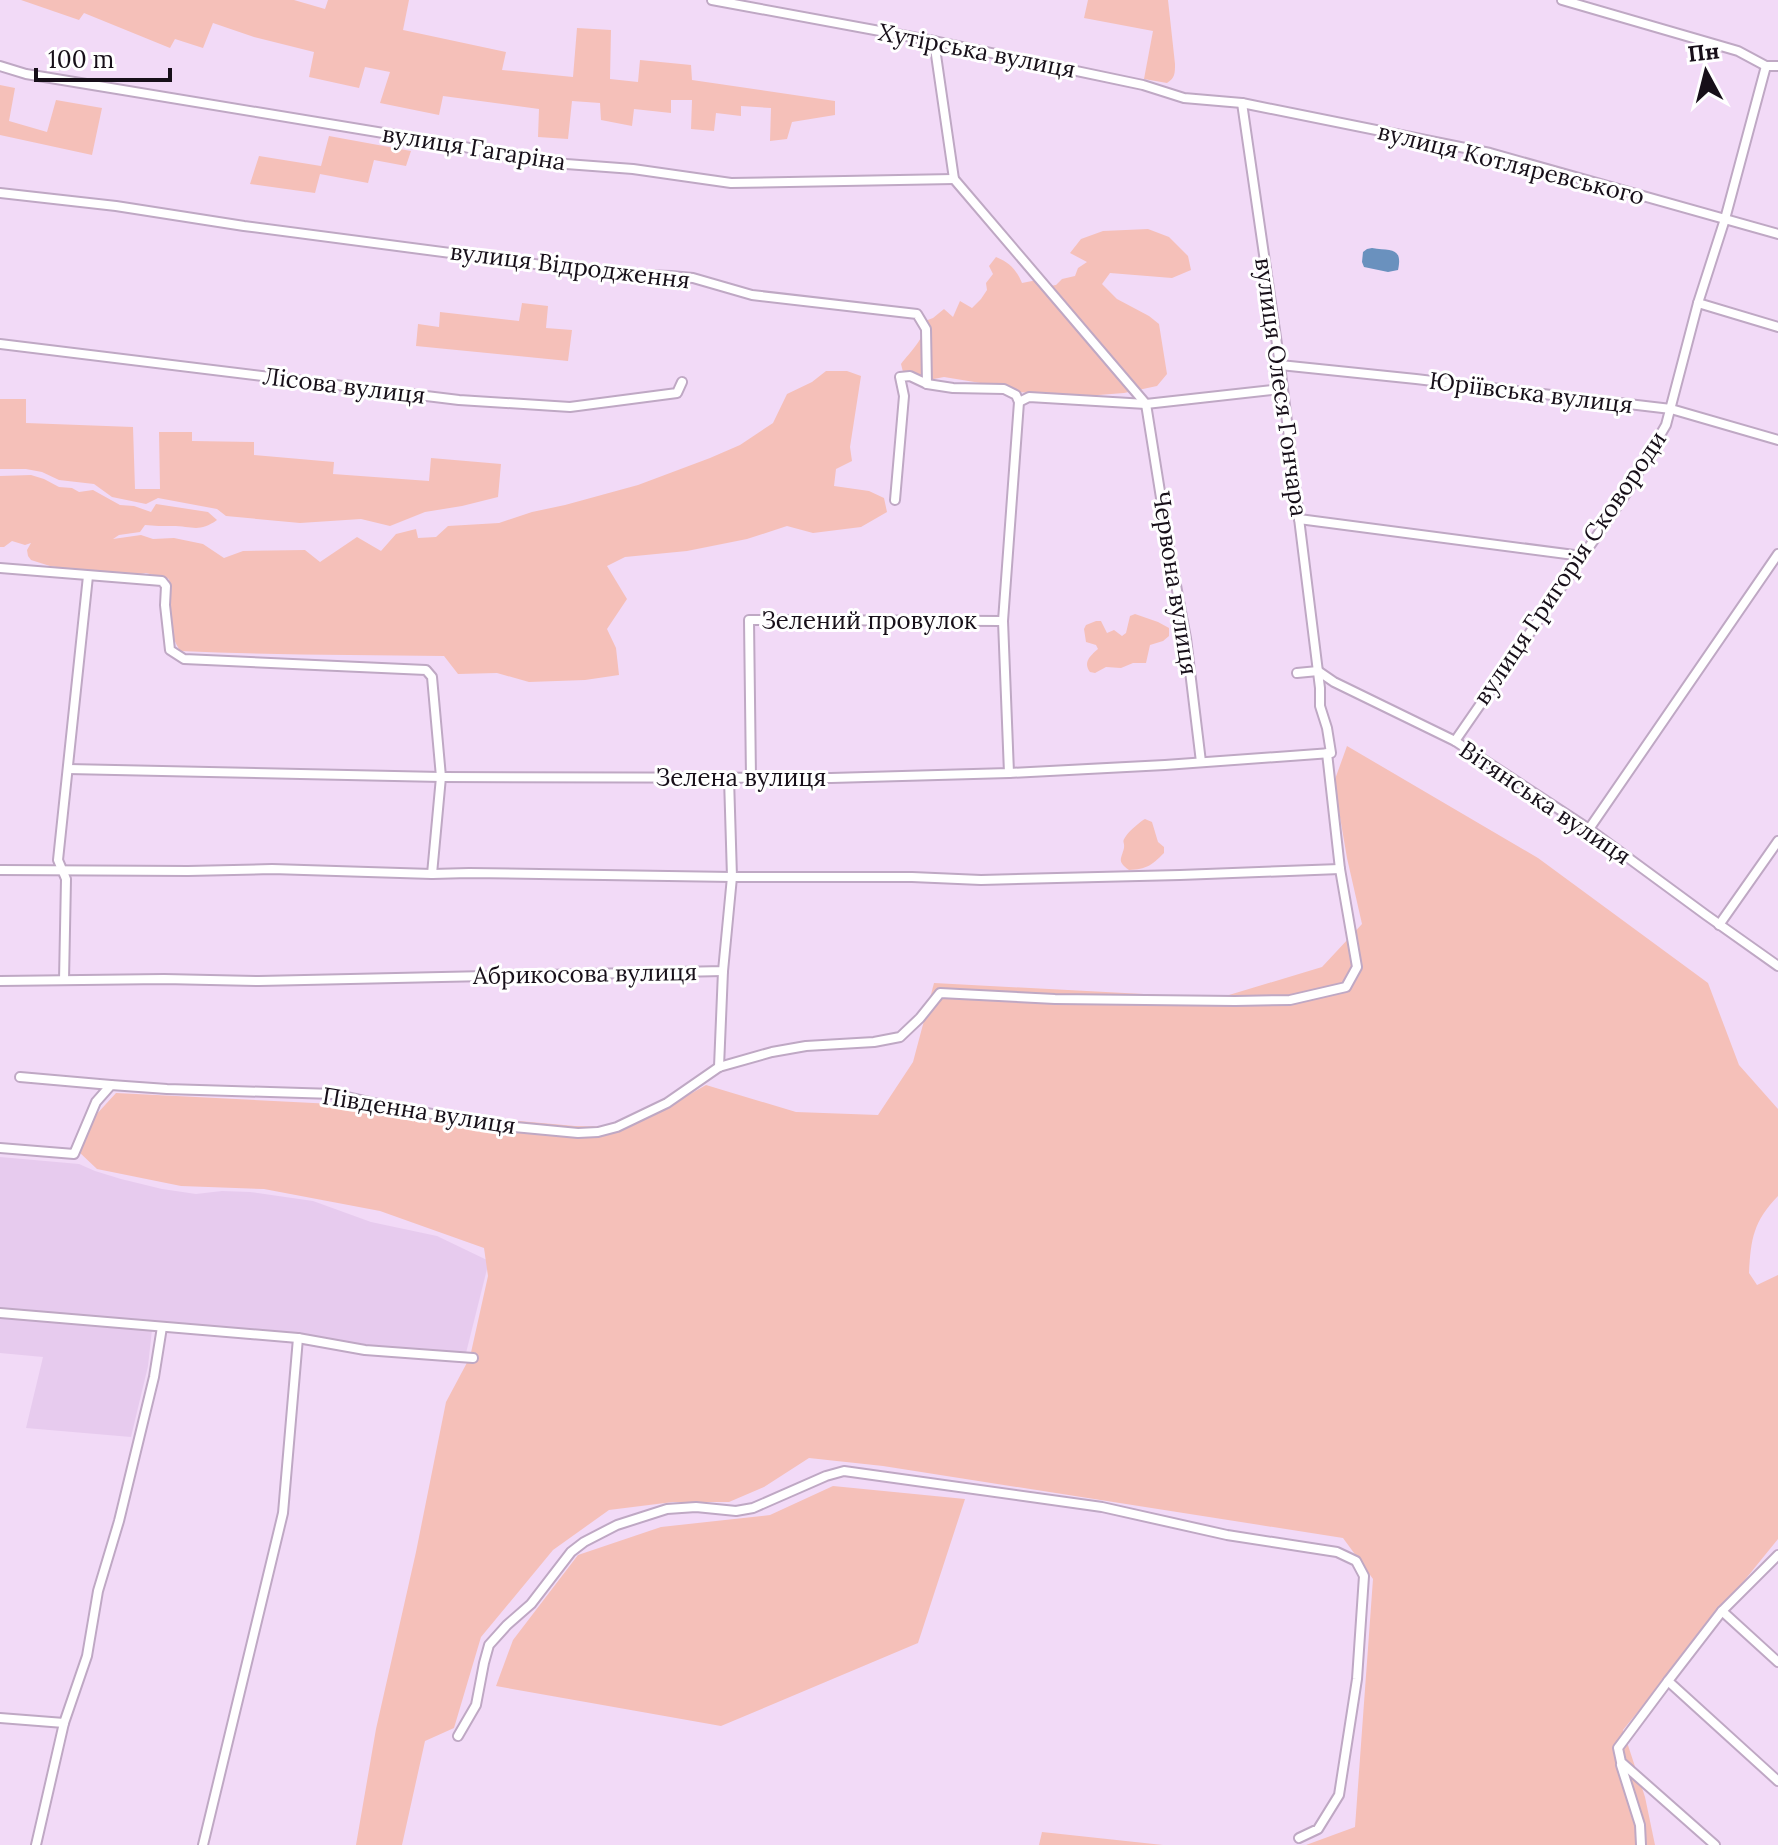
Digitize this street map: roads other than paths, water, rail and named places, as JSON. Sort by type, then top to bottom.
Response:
[{"type":"street","name":"Хутірська вулиця","points":[[712,0],[934,41],[1143,85],[1184,98],[1242,103]]},
{"type":"street","points":[[1562,0],[1738,51],[1766,66],[1778,66]]},
{"type":"street","points":[[934,41],[954,179],[1146,404]]},
{"type":"street","name":"вулиця Гагаріна","points":[[0,66],[26,74],[456,145],[526,161],[633,169],[731,183],[954,179]]},
{"type":"street","name":"вулиця Григорія Сковороди","points":[[1455,741],[1627,492],[1666,425],[1766,66]]},
{"type":"street","name":"вулиця Котляревського","points":[[1242,103],[1490,153],[1778,234]]},
{"type":"street","name":"вулиця Олеся Гончара","points":[[1242,103],[1280,365],[1318,671]]},
{"type":"street","name":"вулиця Відродження","points":[[0,193],[611,274],[693,278],[752,295],[917,314],[926,329],[927,384]]},
{"type":"street","points":[[1698,303],[1778,327]]},
{"type":"street","name":"Лісова вулиця","points":[[0,344],[459,400],[570,407],[677,393],[682,382]]},
{"type":"street","name":"Юріївська вулиця","points":[[1280,365],[1671,409],[1778,440]]},
{"type":"street","points":[[895,500],[904,396],[900,377],[910,376],[927,384],[953,388],[1004,389],[1016,395],[1019,402],[1003,621],[1009,773]]},
{"type":"street","points":[[1019,402],[1029,397],[1146,404],[1281,389]]},
{"type":"street","name":"Червона вулиця","points":[[1146,404],[1186,638],[1201,762]]},
{"type":"street","points":[[1299,519],[1582,556]]},
{"type":"street","points":[[1589,829],[1778,554]]},
{"type":"street","points":[[0,568],[162,581],[166,586],[170,650],[184,659],[426,670],[432,677],[441,777],[432,874]]},
{"type":"street","points":[[64,980],[66,879],[58,860],[88,576]]},
{"type":"street","name":"Зелений провулок","points":[[751,778],[749,620],[1003,621]]},
{"type":"street","points":[[723,971],[719,1067],[806,1046],[874,1042],[900,1037],[940,993],[1055,999],[1290,1000],[1346,987],[1357,967],[1340,869],[1327,753],[1331,753],[1331,745],[1320,706],[1318,671],[1297,673]]},
{"type":"street","name":"Вітянська вулиця","points":[[1318,671],[1334,682],[1455,741],[1589,829],[1778,966]]},
{"type":"street","points":[[1320,688],[1325,682],[1334,682]]},
{"type":"street","name":"Зелена вулиця","points":[[68,769],[441,777],[831,778],[1009,773],[1327,753]]},
{"type":"street","name":"Абрикосова вулиця","points":[[0,981],[259,981],[723,971],[732,877],[729,778]]},
{"type":"street","points":[[1719,925],[1778,841]]},
{"type":"street","points":[[0,870],[272,869],[432,874],[981,880],[1340,869]]},
{"type":"street","name":"Південна вулиця","points":[[20,1077],[167,1089],[334,1094],[504,1126],[578,1133],[617,1127],[667,1103],[719,1067]]},
{"type":"street","points":[[0,1148],[74,1154],[96,1102],[111,1085]]},
{"type":"street","points":[[0,1313],[298,1338],[365,1350],[473,1358]]},
{"type":"street","points":[[36,1845],[64,1723],[87,1656],[98,1591],[154,1377],[162,1327]]},
{"type":"street","points":[[203,1845],[283,1513],[298,1338]]},
{"type":"street","points":[[458,1736],[476,1705],[489,1645],[531,1604],[571,1552],[584,1542],[617,1525],[667,1509],[696,1507],[736,1511],[753,1508],[844,1471],[1102,1507],[1227,1535],[1337,1552],[1356,1561],[1364,1576],[1357,1679],[1339,1795],[1318,1829],[1299,1838]]},
{"type":"street","points":[[1641,1845],[1640,1825],[1618,1748],[1722,1611],[1778,1555]]},
{"type":"street","points":[[1722,1611],[1778,1662]]},
{"type":"street","points":[[1668,1681],[1778,1781]]},
{"type":"street","points":[[0,1718],[64,1723]]},
{"type":"street","points":[[1621,1762],[1715,1845]]},
{"type":"water","points":[[1372,248],[1397,254],[1398,270],[1388,272],[1364,267],[1363,252]]}]
